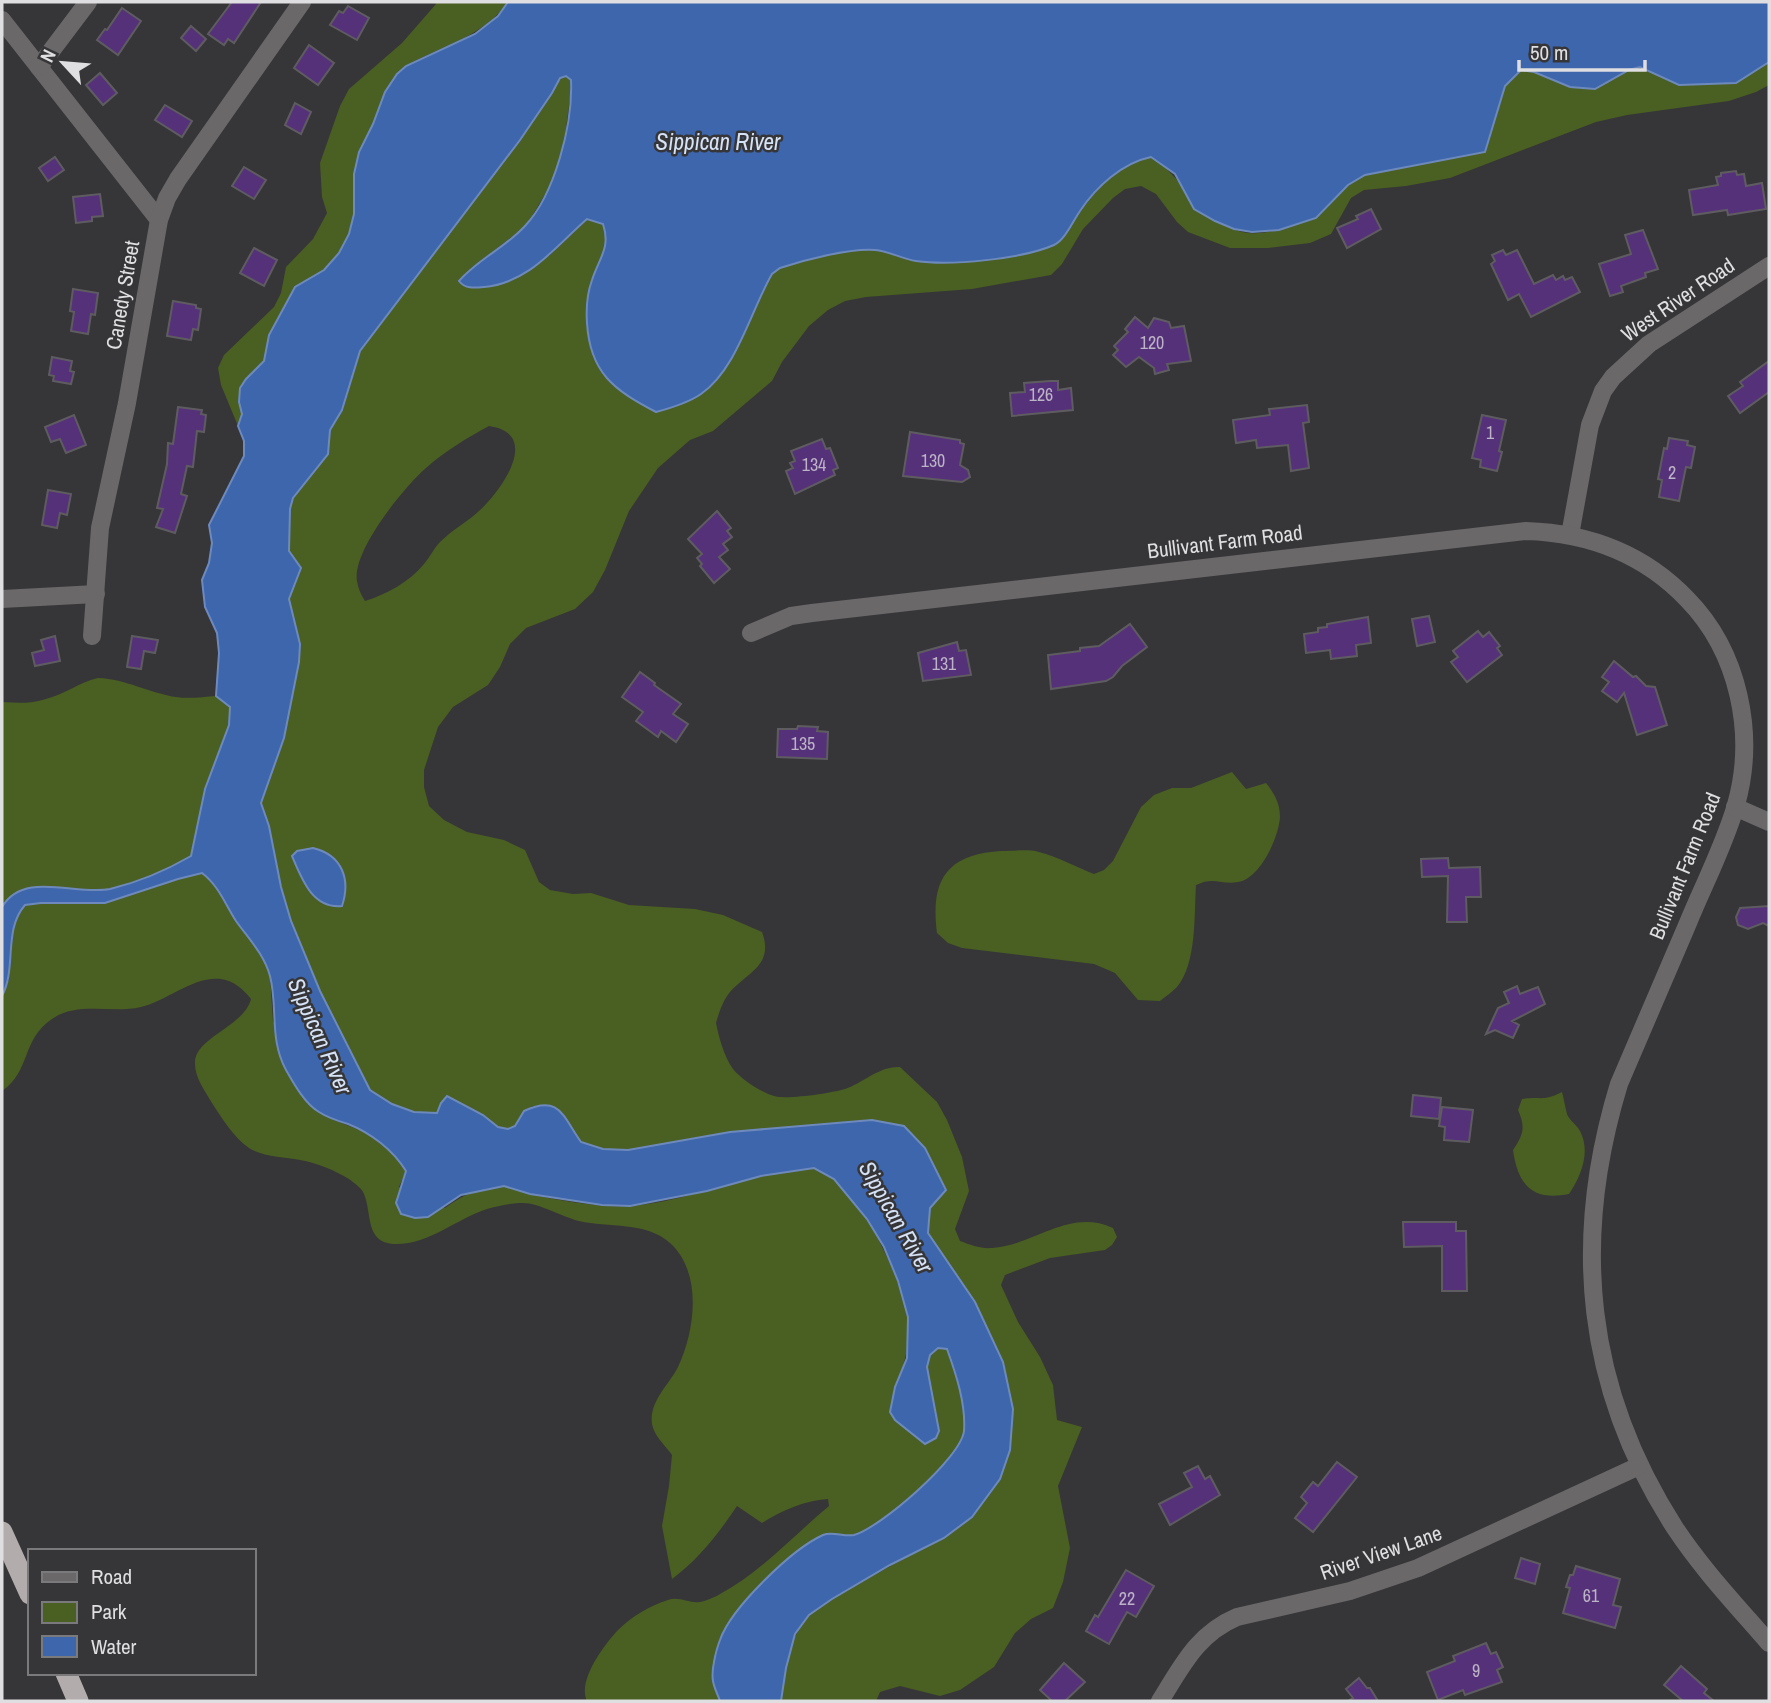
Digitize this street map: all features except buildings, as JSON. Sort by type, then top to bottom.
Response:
[{"type":"highway","points":[[2,1532],[28,1590]]},
{"type":"highway","points":[[67,1675],[78,1701]]},
{"type":"street","points":[[39,67],[88,2]]},
{"type":"street","name":"Canedy Street","points":[[93,636],[100,527],[127,403],[159,220],[178,178],[303,2]]},
{"type":"street","points":[[2,20],[159,220]]},
{"type":"street","name":"West River Road","points":[[1570,534],[1590,425],[1603,391],[1613,377],[1649,344],[1769,265]]},
{"type":"street","name":"Bullivant Farm Road","points":[[751,633],[791,616],[840,609],[1526,531],[1570,534],[1616,548],[1676,587],[1707,624],[1730,666],[1742,712],[1744,760],[1735,807],[1619,1084],[1600,1160],[1591,1238],[1595,1316],[1611,1393],[1639,1466],[1702,1564],[1769,1643]]},
{"type":"street","points":[[2,599],[96,594]]},
{"type":"street","points":[[1735,807],[1769,822]]},
{"type":"street","name":"River View Lane","points":[[1160,1701],[1192,1651],[1212,1630],[1224,1623],[1237,1617],[1350,1591],[1418,1568],[1639,1466]]},
{"type":"green space","points":[[435,2],[508,2],[498,14],[474,33],[406,66],[385,92],[359,152],[354,174],[354,214],[349,234],[339,253],[324,270],[295,287],[269,335],[264,361],[246,379],[239,401],[242,414],[238,426],[221,385],[218,368],[224,355],[274,307],[281,293],[286,267],[313,239],[327,213],[322,197],[320,163],[340,106],[349,89],[402,43]]},
{"type":"green space","points":[[1769,62],[1769,85],[1729,101],[1596,122],[1450,178],[1364,190],[1351,198],[1331,234],[1310,243],[1268,248],[1230,248],[1188,232],[1156,194],[1141,186],[1125,189],[1113,198],[1083,229],[1062,264],[1051,275],[972,289],[845,301],[828,310],[809,326],[782,362],[772,381],[713,431],[690,440],[658,468],[629,511],[593,592],[575,609],[526,628],[510,644],[488,685],[453,707],[438,727],[424,770],[424,787],[429,806],[444,820],[467,832],[504,840],[525,850],[539,882],[550,890],[573,894],[591,893],[629,905],[695,909],[723,915],[762,932],[765,952],[762,960],[728,995],[716,1023],[730,1064],[746,1081],[774,1096],[798,1097],[845,1089],[885,1069],[900,1067],[937,1102],[962,1157],[969,1191],[955,1229],[960,1241],[992,1248],[1082,1222],[1113,1228],[1117,1237],[1105,1250],[1050,1258],[1005,1275],[1001,1285],[1053,1385],[1057,1420],[1082,1427],[1058,1486],[1070,1548],[1063,1582],[1053,1608],[1031,1619],[1015,1633],[994,1667],[960,1690],[940,1696],[900,1686],[880,1692],[876,1701],[781,1701],[788,1655],[797,1632],[809,1615],[831,1599],[929,1545],[972,1517],[975,1302],[928,1233],[930,1208],[946,1189],[937,1173],[730,1132],[628,1150],[603,1149],[580,1142],[573,1131],[533,1106],[524,1111],[515,1126],[508,1129],[498,1127],[483,1115],[447,1096],[437,1113],[414,1112],[392,1104],[370,1090],[320,991],[291,921],[261,803],[284,738],[299,662],[300,644],[289,599],[301,569],[289,551],[290,509],[293,498],[328,454],[330,430],[343,410],[360,351],[367,338],[520,140],[560,78],[567,75],[571,80],[571,92],[564,142],[559,165],[550,186],[526,226],[470,269],[549,256],[588,219],[603,224],[607,244],[592,280],[586,313],[628,395],[656,412],[691,400],[714,383],[734,355],[772,274],[780,268],[828,255],[865,250],[939,261],[1057,244],[1086,204],[1108,180],[1135,162],[1151,157],[1232,228],[1242,232],[1264,233],[1301,222],[1322,212],[1338,194],[1365,175],[1485,152],[1505,86],[1522,69],[1582,89],[1595,89],[1629,70],[1641,67],[1679,85],[1736,83]],"holes":[[[489,426],[504,430],[512,438],[515,448],[514,459],[502,484],[481,509],[440,542],[424,564],[405,582],[365,601],[357,584],[358,568],[381,520],[405,489],[426,468],[456,445]],[[340,864],[346,894],[304,879],[297,868]]]},
{"type":"green space","points":[[98,678],[176,697],[216,696],[230,707],[229,725],[205,789],[191,856],[152,875],[110,889],[37,887],[23,890],[12,896],[2,907],[2,702],[40,701]]},
{"type":"green space","points":[[1232,772],[1246,789],[1266,783],[1272,791],[1280,812],[1276,835],[1261,865],[1246,879],[1232,883],[1208,881],[1196,885],[1193,938],[1188,965],[1177,987],[1160,1001],[1138,1000],[1115,973],[1094,964],[962,948],[948,943],[937,933],[936,898],[946,873],[955,864],[982,853],[1025,850],[1053,857],[1094,874],[1104,870],[1113,861],[1141,807],[1154,795],[1172,788],[1191,788]]},
{"type":"green space","points":[[202,873],[214,882],[261,955],[270,975],[273,1021],[334,1120],[367,1133],[397,1157],[406,1171],[399,1187],[445,1208],[473,1192],[504,1186],[566,1201],[630,1206],[812,1168],[828,1174],[844,1187],[873,1229],[896,1277],[907,1315],[907,1352],[895,1387],[939,1431],[927,1367],[930,1355],[938,1348],[948,1349],[962,1400],[964,1432],[959,1444],[935,1474],[882,1520],[854,1535],[827,1534],[810,1542],[749,1596],[726,1627],[717,1649],[713,1677],[720,1701],[587,1701],[585,1693],[589,1674],[599,1654],[629,1621],[648,1608],[668,1600],[700,1602],[720,1594],[763,1564],[829,1506],[828,1499],[802,1504],[762,1523],[737,1506],[708,1545],[672,1579],[662,1526],[672,1455],[655,1432],[652,1416],[657,1401],[684,1353],[693,1303],[688,1270],[681,1255],[670,1243],[650,1231],[579,1221],[523,1203],[475,1213],[418,1241],[393,1244],[384,1242],[374,1232],[364,1194],[358,1186],[319,1165],[267,1155],[249,1148],[228,1127],[206,1094],[197,1074],[197,1055],[210,1039],[247,1009],[251,999],[238,986],[226,980],[200,981],[141,1007],[84,1009],[62,1014],[42,1027],[35,1036],[18,1074],[2,1091],[2,996],[9,979],[16,915],[25,905],[118,899]]},
{"type":"green space","points":[[1562,1092],[1567,1114],[1583,1139],[1585,1155],[1581,1172],[1569,1194],[1546,1195],[1537,1193],[1523,1182],[1515,1163],[1513,1150],[1522,1131],[1518,1110],[1522,1099],[1546,1098]]},
{"type":"water","name":"Sippican River","points":[[508,2],[1769,2],[1769,62],[1736,83],[1679,85],[1640,67],[1629,70],[1595,89],[1570,87],[1534,72],[1521,70],[1505,86],[1485,152],[1365,175],[1348,185],[1316,218],[1279,230],[1252,232],[1234,229],[1215,221],[1194,209],[1175,174],[1151,157],[1120,170],[1111,177],[1086,202],[1062,239],[1040,250],[1006,258],[948,263],[916,261],[880,251],[865,250],[827,255],[780,268],[772,274],[734,355],[714,383],[691,400],[656,412],[628,396],[607,378],[593,355],[589,340],[587,307],[590,285],[605,246],[603,224],[587,219],[540,262],[515,279],[477,288],[467,287],[459,281],[525,226],[545,196],[560,157],[569,117],[571,80],[566,76],[560,78],[520,140],[360,351],[342,410],[330,430],[328,454],[293,498],[290,509],[289,551],[301,568],[289,599],[300,644],[299,662],[284,738],[261,803],[291,921],[320,991],[370,1090],[392,1104],[414,1112],[437,1113],[447,1096],[483,1115],[498,1127],[508,1129],[515,1126],[524,1111],[546,1105],[565,1117],[581,1142],[603,1149],[628,1150],[730,1132],[872,1120],[904,1126],[925,1148],[946,1190],[930,1208],[928,1233],[975,1302],[1003,1362],[1013,1409],[1010,1450],[1000,1479],[972,1517],[944,1538],[890,1565],[809,1615],[795,1634],[781,1701],[720,1701],[714,1684],[714,1660],[720,1640],[736,1612],[764,1581],[810,1542],[827,1534],[854,1535],[882,1520],[935,1474],[949,1458],[964,1431],[962,1400],[947,1349],[938,1348],[930,1355],[927,1367],[939,1431],[936,1438],[925,1444],[895,1420],[890,1412],[895,1387],[907,1358],[908,1317],[898,1281],[884,1247],[867,1219],[834,1179],[814,1168],[761,1176],[707,1191],[630,1206],[602,1205],[530,1194],[504,1186],[461,1195],[428,1217],[415,1218],[401,1214],[396,1203],[406,1171],[401,1163],[373,1137],[314,1108],[300,1093],[289,1075],[277,1047],[272,988],[267,968],[260,953],[217,889],[202,873],[105,903],[25,905],[14,926],[9,973],[2,996],[2,907],[12,896],[37,887],[110,889],[152,876],[191,856],[205,789],[229,725],[230,707],[216,696],[219,653],[217,633],[205,607],[202,580],[209,563],[212,543],[209,525],[244,456],[244,441],[238,426],[242,414],[240,388],[264,361],[269,335],[295,287],[324,270],[339,253],[349,234],[354,214],[354,174],[359,152],[385,92],[397,74],[406,66],[475,34],[498,16]]},
{"type":"water","points":[[313,848],[331,856],[342,870],[345,896],[342,906],[332,906],[316,898],[300,874],[292,856],[297,851]]}]
